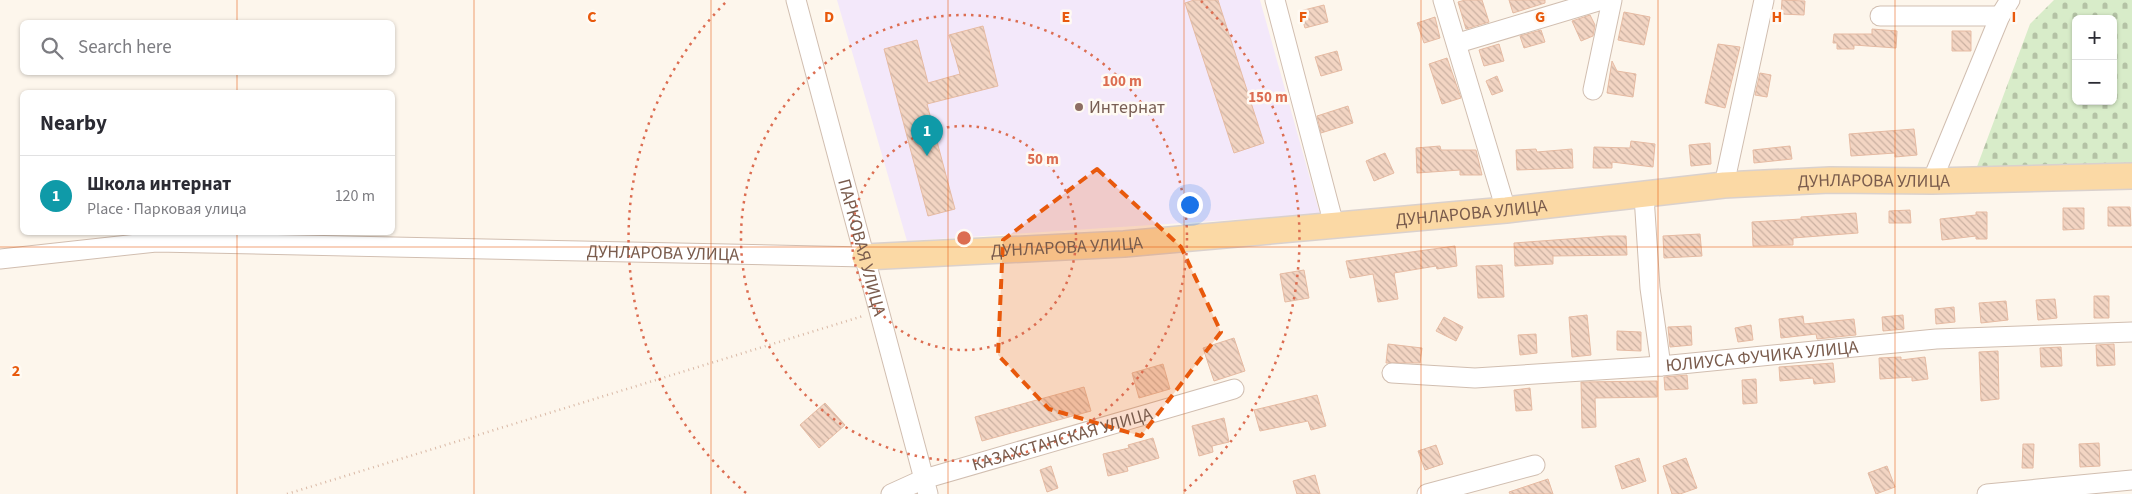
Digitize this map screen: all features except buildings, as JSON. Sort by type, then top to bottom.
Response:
[{"type":"main road","name":"ДУНЛАРОВА УЛИЦА","points":[[865,257],[1124,244],[1506,210],[1644,196],[1724,185],[1830,180],[1932,181],[2132,176]]},
{"type":"street","name":"ПАРКОВАЯ УЛИЦА","points":[[796,0],[926,487]]},
{"type":"street","points":[[1275,0],[1334,225]]},
{"type":"street","points":[[1443,0],[1458,43],[1506,210]]},
{"type":"street","points":[[1458,43],[1602,0]]},
{"type":"street","points":[[1593,90],[1612,0]]},
{"type":"street","points":[[1724,185],[1764,0]]},
{"type":"street","points":[[1932,181],[2000,16],[2010,0]]},
{"type":"street","points":[[1880,16],[2000,16]]},
{"type":"street","points":[[1644,196],[1650,288],[1661,366]]},
{"type":"street","name":"ДУНЛАРОВА УЛИЦА","points":[[0,259],[156,242],[865,257]]},
{"type":"street","name":"ЮЛИУСА ФУЧИКА УЛИЦА","points":[[1392,373],[1475,378],[1661,366],[1936,339],[2132,332]]},
{"type":"street","name":"КАЗАХСТАНСКАЯ УЛИЦА","points":[[891,494],[926,487],[1234,389]]},
{"type":"street","points":[[1428,494],[1535,465]]},
{"type":"street","points":[[1987,494],[2132,480]]},
{"type":"path","points":[[287,494],[878,311]]},
{"type":"highlighted area","points":[[1097,169],[1181,247],[1221,332],[1141,436],[1049,409],[998,355],[1003,240]]},
{"type":"shaded area","name":"Интернат","points":[[837,0],[1260,0],[1320,214],[907,241]]},
{"type":"green space","points":[[2054,0],[2132,0],[2132,171],[1975,172],[2030,24]]},
{"type":"place","name":"Интернат","points":[[1079,107]]},
{"type":"place","name":"Школа интернат","points":[[927,156]]}]
